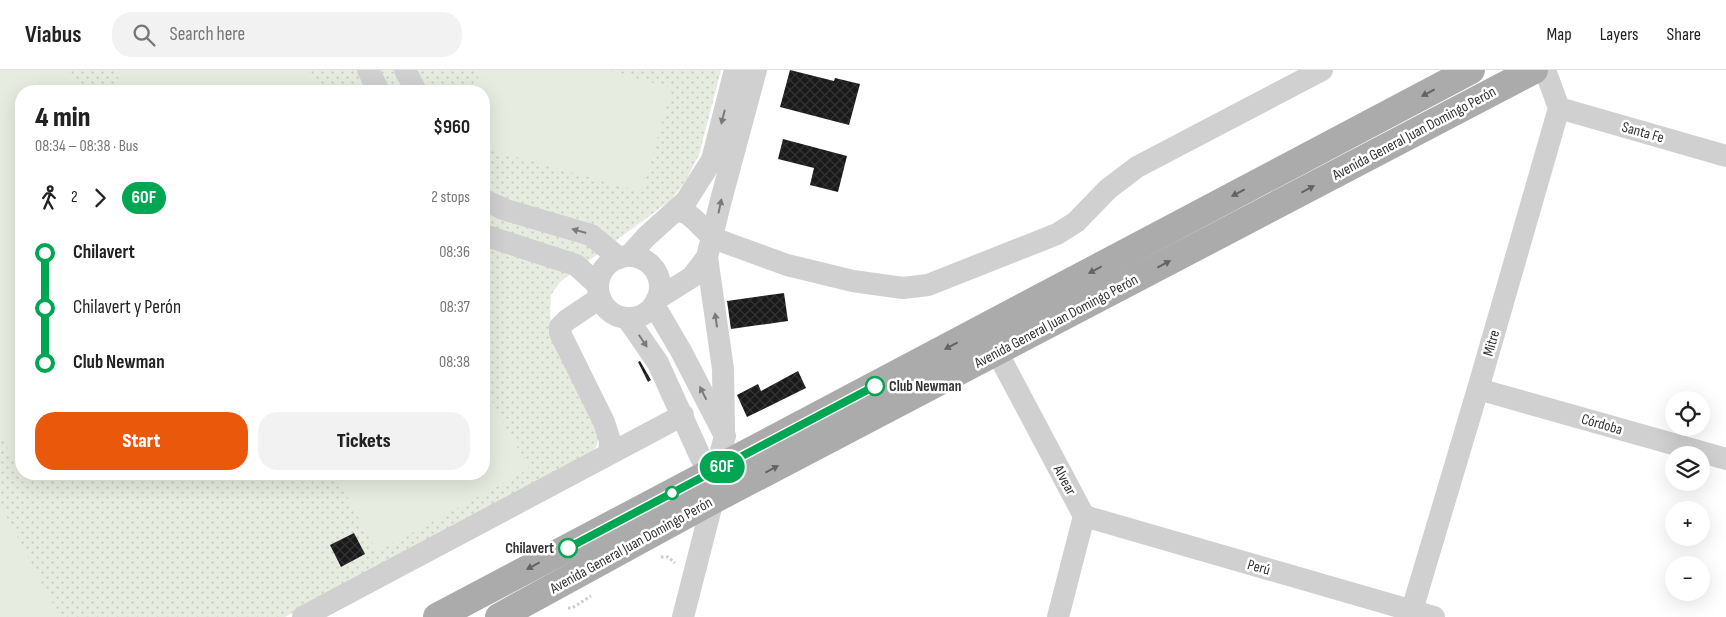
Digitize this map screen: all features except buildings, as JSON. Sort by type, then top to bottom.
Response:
[{"type":"main road","name":"Avenida General Juan Domingo Perón","points":[[437,617],[1471,70]]},
{"type":"main road","name":"Avenida General Juan Domingo Perón","points":[[499,617],[714,500],[1534,70]]},
{"type":"street","points":[[368,70],[376,85]]},
{"type":"street","points":[[405,70],[413,85]]},
{"type":"street","points":[[609,454],[610,441],[604,422],[560,333],[560,327],[599,292],[600,276],[604,268],[611,262],[624,257],[686,201],[712,160],[735,70]]},
{"type":"street","points":[[490,237],[576,265],[599,292],[604,306],[610,312],[628,318],[642,315],[656,302],[692,277],[710,248],[756,70]]},
{"type":"street","points":[[710,248],[853,281],[904,288],[928,285],[1057,234],[1076,222],[1108,189],[1137,167],[1322,70]]},
{"type":"street","points":[[1545,70],[1559,108]]},
{"type":"street","name":"Santa Fe","points":[[1559,108],[1726,156]]},
{"type":"street","name":"Mitre","points":[[1411,614],[1559,108]]},
{"type":"street","points":[[490,203],[506,210],[591,235],[624,257],[639,258],[648,263],[658,279],[660,289],[656,302],[725,436]]},
{"type":"street","points":[[677,210],[688,214],[696,221],[710,248],[723,369],[725,436],[716,470],[714,500],[683,617]]},
{"type":"street","points":[[628,318],[658,363],[701,458],[716,470]]},
{"type":"street","name":"Alvear","points":[[997,352],[1084,516]]},
{"type":"street","name":"Córdoba","points":[[1478,389],[1726,459]]},
{"type":"street","points":[[303,617],[682,415]]},
{"type":"street","points":[[1058,617],[1084,516]]},
{"type":"street","name":"Perú","points":[[1084,516],[1411,614],[1434,617]]},
{"type":"path","points":[[659,557],[668,557],[675,563],[675,569]]},
{"type":"path","points":[[563,608],[572,608],[595,594]]},
{"type":"shaded area","points":[[0,70],[721,70],[699,155],[685,182],[671,200],[560,282],[551,295],[552,337],[599,431],[594,451],[589,457],[285,617],[0,617]]},
{"type":"shaded area","points":[[0,70],[70,70],[79,85],[15,85],[15,462],[0,434]]},
{"type":"shaded area","points":[[114,70],[310,70],[319,85],[122,85]]},
{"type":"shaded area","points":[[480,70],[606,70],[672,88],[642,192],[490,150],[490,85],[476,85]]},
{"type":"shaded area","points":[[490,398],[529,469],[377,552],[338,480],[490,480]]},
{"type":"shaded area","points":[[0,504],[60,617],[0,617]]},
{"type":"bus line","name":"60F","points":[[568,548],[875,386]]},
{"type":"place","name":"Club Newman","points":[[875,386]]},
{"type":"place","name":"Chilavert","points":[[568,548]]}]
